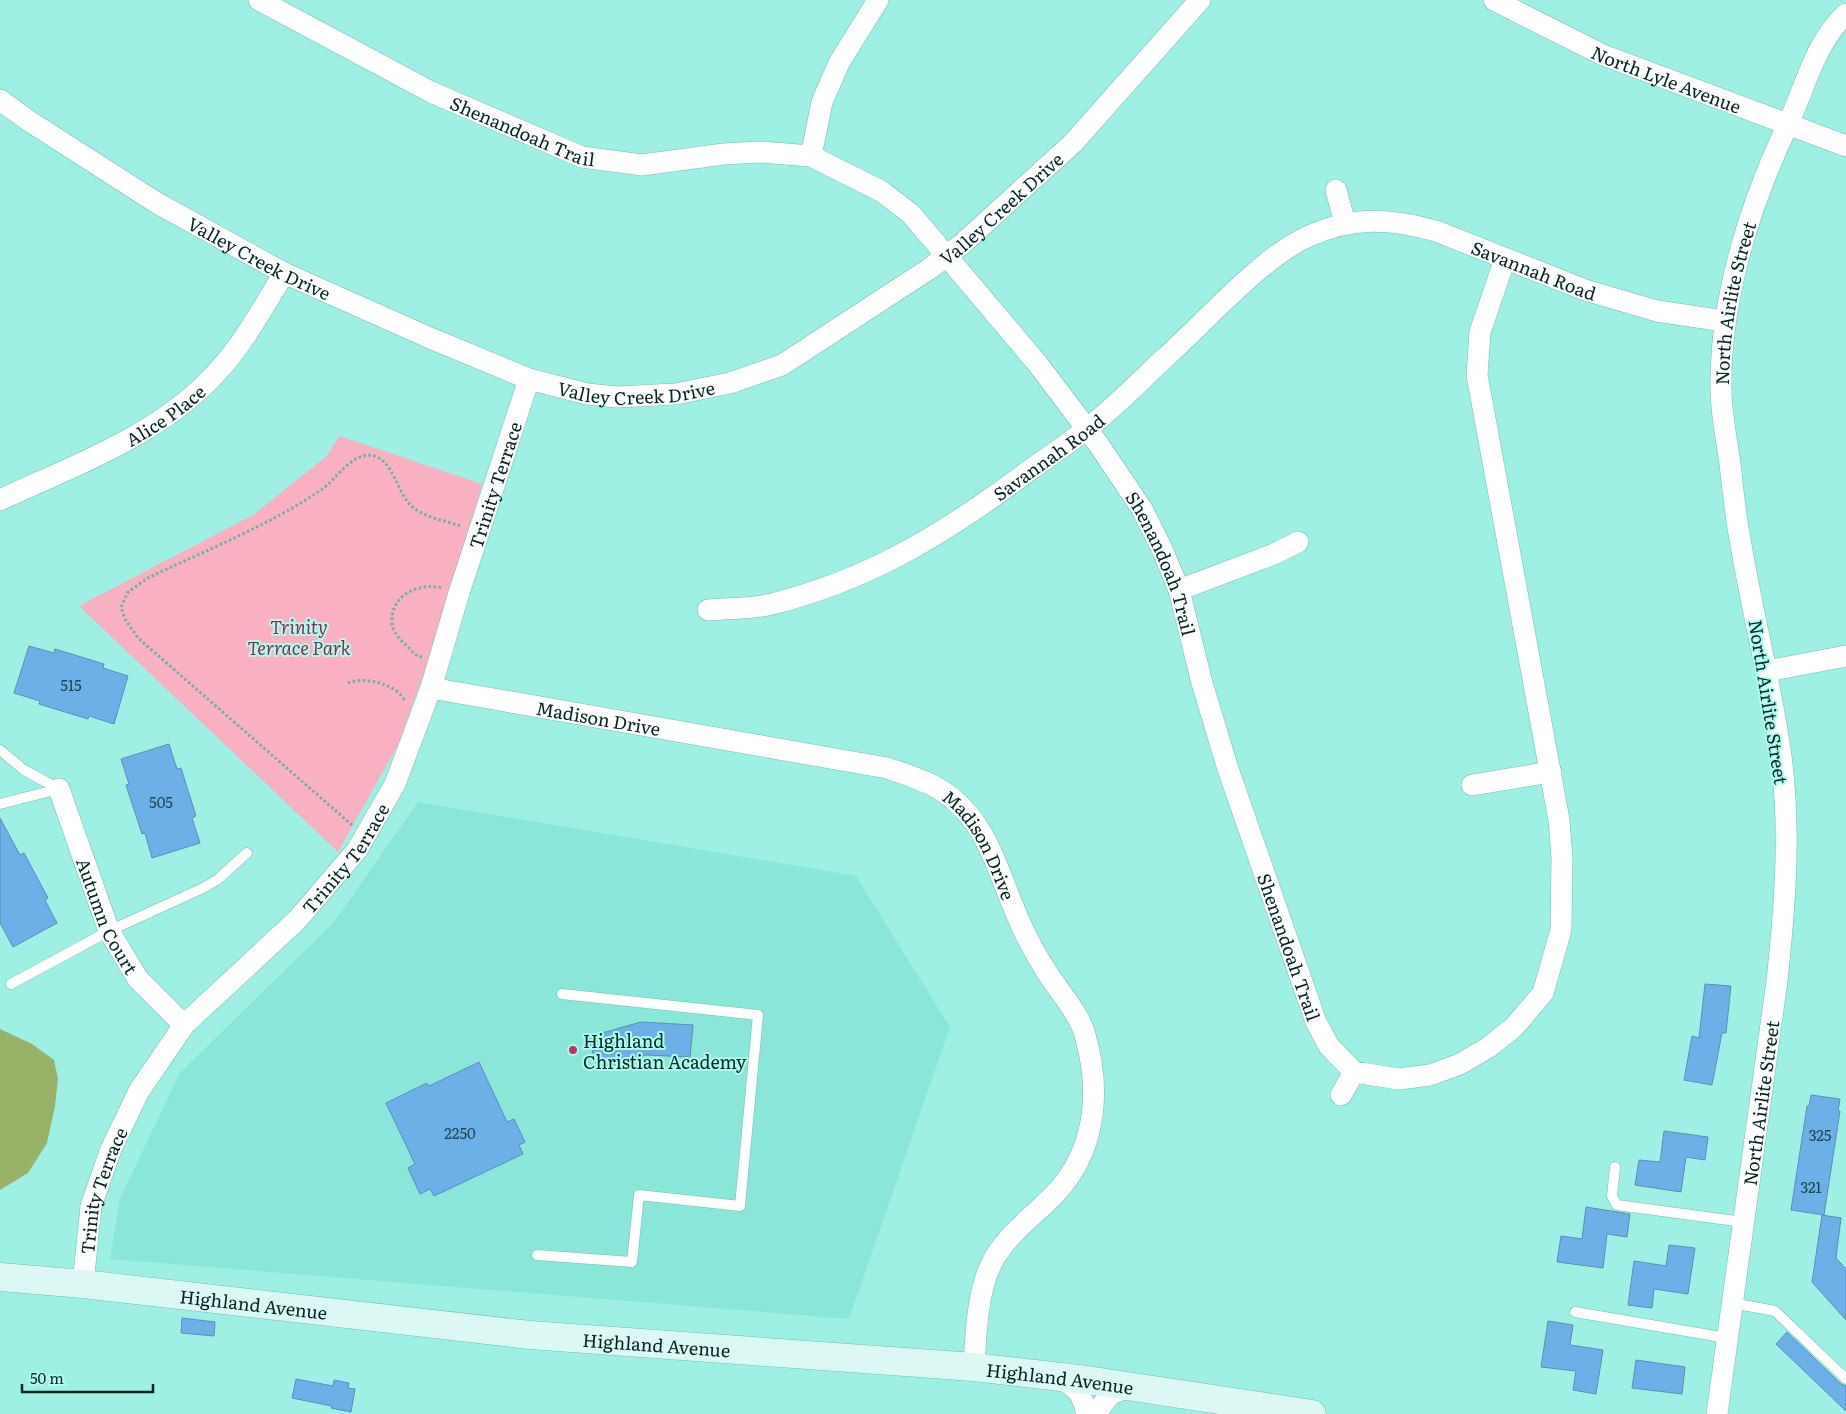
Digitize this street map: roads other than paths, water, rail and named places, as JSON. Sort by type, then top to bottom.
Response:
[{"type":"main road","name":"Highland Avenue","points":[[0,1277],[83,1284],[530,1335],[974,1367],[1131,1386],[1312,1414]]},
{"type":"street","name":"Shenandoah Trail","points":[[259,0],[431,92],[582,157],[642,165],[724,154],[760,152],[812,156],[881,191],[911,214],[1037,363],[1087,429],[1142,510],[1162,549],[1179,590],[1202,683],[1228,769],[1306,997],[1329,1046],[1354,1072]]},
{"type":"street","points":[[812,156],[822,102],[839,63],[878,0]]},
{"type":"street","name":"Valley Creek Drive","points":[[0,100],[29,121],[157,203],[284,273],[430,338],[529,379],[587,394],[617,397],[676,394],[730,383],[782,365],[808,350],[948,256],[1073,143],[1200,0]]},
{"type":"street","name":"North Lyle Avenue","points":[[1494,0],[1603,55],[1846,146]]},
{"type":"street","name":"North Airlite Street","points":[[1717,1414],[1785,911],[1786,819],[1781,758],[1767,671],[1740,538],[1721,391],[1724,321],[1743,237],[1776,147],[1788,123],[1817,52],[1846,14]]},
{"type":"street","points":[[1336,190],[1345,223]]},
{"type":"street","name":"Savannah Road","points":[[708,610],[769,604],[818,591],[867,572],[954,525],[1087,429],[1259,271],[1306,238],[1345,223],[1367,220],[1416,225],[1436,231],[1585,290],[1657,311],[1724,321]]},
{"type":"street","points":[[1341,1095],[1354,1072],[1399,1079],[1430,1075],[1460,1064],[1489,1047],[1514,1027],[1543,993],[1561,930],[1563,905],[1559,820],[1477,375],[1480,332],[1505,259]]},
{"type":"street","name":"Alice Place","points":[[0,500],[159,422],[190,399],[219,371],[255,321],[284,273]]},
{"type":"street","name":"Trinity Terrace","points":[[83,1284],[91,1206],[111,1149],[139,1091],[184,1025],[297,920],[357,850],[365,833],[395,784],[431,688],[459,593],[529,379]]},
{"type":"street","points":[[1179,590],[1266,558],[1298,542]]},
{"type":"street","points":[[1767,671],[1846,656]]},
{"type":"street","name":"Madison Drive","points":[[431,688],[887,768],[934,786],[963,808],[978,825],[992,851],[1020,924],[1081,1025],[1089,1052],[1095,1090],[1094,1107],[1078,1161],[1062,1186],[1004,1244],[988,1272],[976,1324],[974,1367]]},
{"type":"street","points":[[1472,785],[1551,772]]},
{"type":"street","name":"Autumn Court","points":[[59,789],[109,931],[138,978],[184,1025]]},
{"type":"street","points":[[1056,1377],[1074,1385],[1080,1393],[1087,1414]]},
{"type":"street","points":[[1094,1414],[1111,1394],[1131,1386]]},
{"type":"lane","points":[[0,750],[24,770],[59,789]]},
{"type":"lane","points":[[0,804],[59,789]]},
{"type":"lane","points":[[11,984],[109,931],[203,888],[217,880],[247,852]]},
{"type":"lane","points":[[537,1255],[632,1262],[639,1195],[740,1206],[758,1015],[562,994]]},
{"type":"lane","points":[[1615,1168],[1612,1196],[1617,1205],[1743,1222]]},
{"type":"lane","points":[[1732,1303],[1775,1311],[1846,1379]]},
{"type":"lane","points":[[1575,1312],[1727,1338]]},
{"type":"place","name":"Highland Christian Academy","points":[[573,1050]]},
{"type":"park label","name":"Trinity Terrace Park","points":[[299,636]]}]
